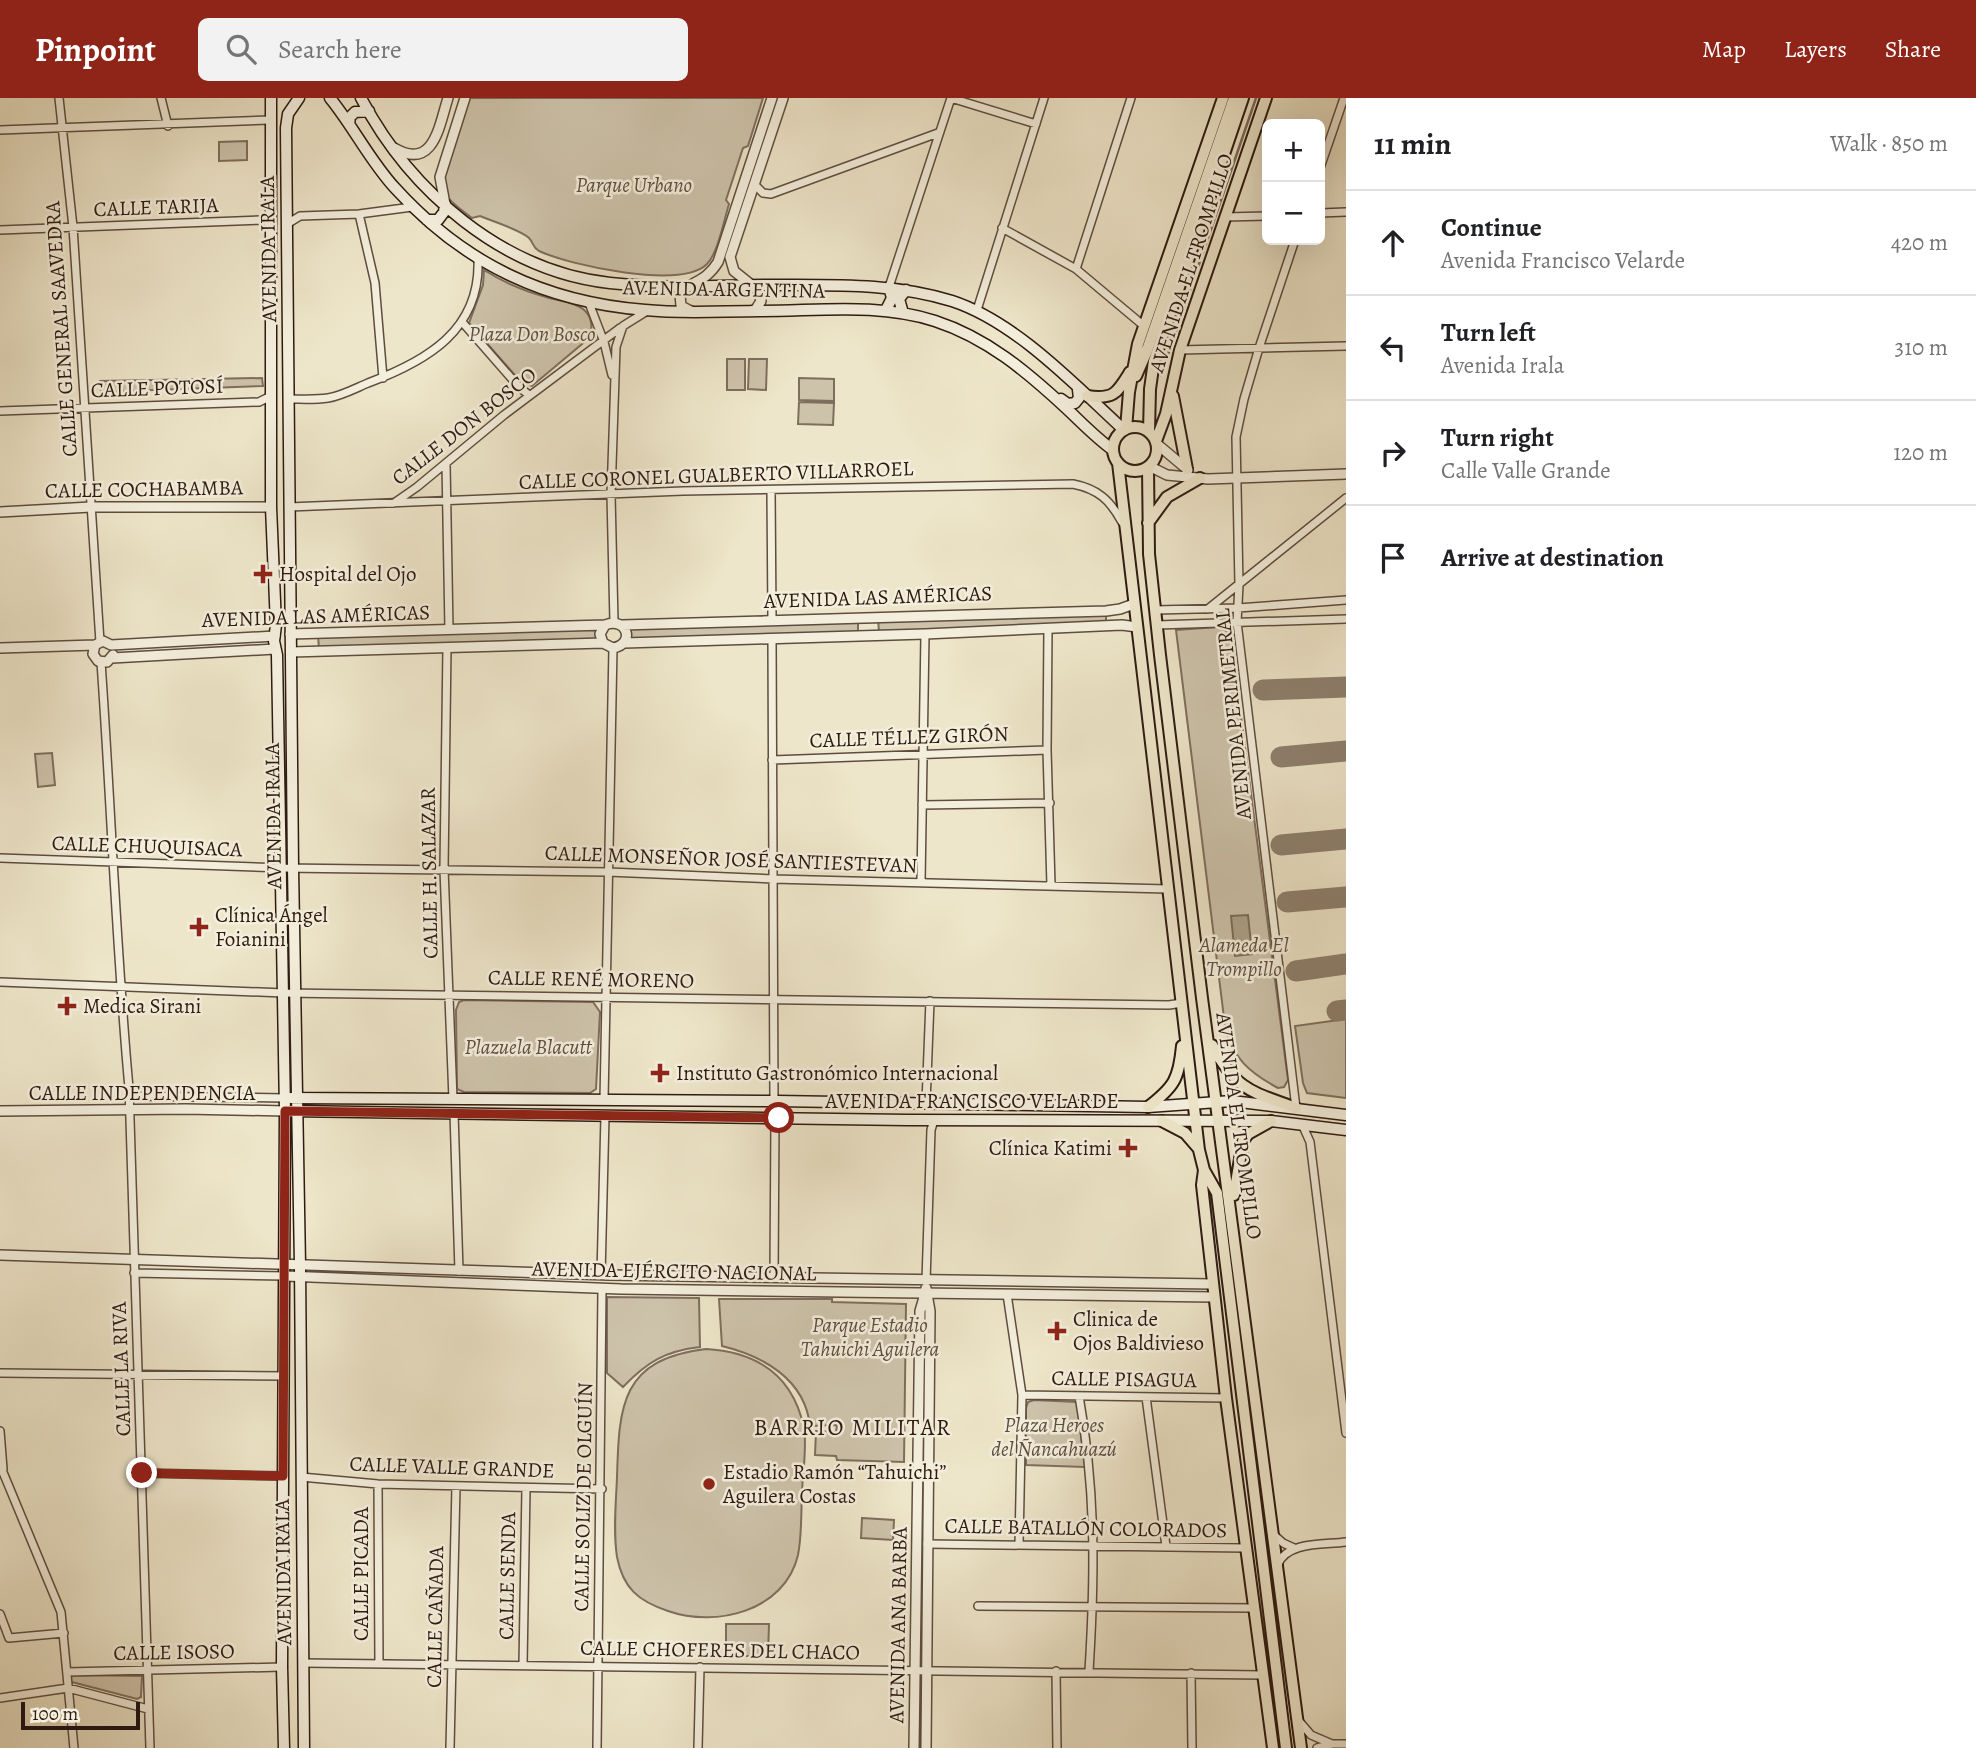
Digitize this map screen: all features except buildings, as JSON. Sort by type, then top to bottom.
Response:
[{"type":"main road","name":"AVENIDA IRALA","points":[[271,98],[271,507],[277,655],[283,993],[290,1098],[296,1111],[304,1748]]},
{"type":"main road","name":"AVENIDA IRALA","points":[[284,1748],[282,1667],[285,1111],[290,1098],[294,993],[286,120],[291,107],[299,98]]},
{"type":"main road","name":"AVENIDA ARGENTINA","points":[[330,98],[392,186],[412,207],[478,259],[517,280],[589,303],[648,311],[886,310],[938,322],[979,339],[1001,352],[1113,450]]},
{"type":"main road","name":"AVENIDA ARGENTINA","points":[[361,98],[391,146],[415,176],[473,228],[501,246],[552,268],[609,283],[692,286],[889,286],[951,301],[977,310],[1033,347],[1125,429]]},
{"type":"main road","name":"AVENIDA EL TROMPILLO","points":[[1129,392],[1146,354],[1223,98]]},
{"type":"main road","name":"AVENIDA EL TROMPILLO","points":[[1125,429],[1129,392],[1144,326],[1204,168],[1234,98]]},
{"type":"main road","name":"AVENIDA EL TROMPILLO","points":[[1154,439],[1150,389],[1154,362],[1244,98]]},
{"type":"main road","name":"AVENIDA EL TROMPILLO","points":[[1154,439],[1166,414],[1180,350],[1266,98]]},
{"type":"main road","points":[[349,124],[350,117],[355,112],[369,111]]},
{"type":"main road","points":[[427,220],[438,219],[444,212],[445,204]]},
{"type":"main road","points":[[886,310],[892,298],[889,286]]},
{"type":"main road","points":[[903,313],[899,299],[906,290]]},
{"type":"main road","points":[[1036,380],[1068,404],[1077,401],[1083,393],[1109,397],[1116,393],[1134,367]]},
{"type":"main road","points":[[1147,526],[1167,497],[1194,475],[1177,426],[1172,383]]},
{"type":"main road","points":[[1138,427],[1154,439],[1156,456],[1148,467],[1132,471],[1118,463],[1113,450],[1117,437],[1125,429],[1138,427]]},
{"type":"main road","name":"AVENIDA EL TROMPILLO","points":[[1118,463],[1199,1150],[1204,1170],[1217,1193],[1286,1748]]},
{"type":"main road","name":"AVENIDA EL TROMPILLO","points":[[1148,467],[1147,526],[1157,625],[1301,1748]]},
{"type":"main road","name":"CALLE COCHABAMBA","points":[[271,507],[289,507]]},
{"type":"main road","name":"AVENIDA LAS AMÉRICAS","points":[[275,636],[290,634]]},
{"type":"main road","points":[[1148,1107],[1175,1082],[1180,1069],[1184,1022]]},
{"type":"main road","points":[[1208,1038],[1238,1083],[1248,1091],[1296,1108]]},
{"type":"main road","name":"AVENIDA FRANCISCO VELARDE","points":[[290,1098],[1148,1107],[1232,1101],[1346,1115]]},
{"type":"main road","points":[[453,1099],[460,1106],[454,1113]]},
{"type":"main road","points":[[604,1100],[612,1107],[605,1116]]},
{"type":"main road","points":[[774,1101],[782,1105],[784,1111],[776,1118]]},
{"type":"main road","points":[[907,1120],[921,1113],[926,1103]]},
{"type":"main road","points":[[936,1120],[940,1110],[959,1105]]},
{"type":"main road","name":"AVENIDA FRANCISCO VELARDE","points":[[285,1111],[907,1120],[1271,1121],[1346,1130]]},
{"type":"main road","points":[[1162,1121],[1185,1133],[1199,1150]]},
{"type":"main road","points":[[1232,1211],[1243,1141],[1248,1134],[1271,1121]]},
{"type":"main road","name":"AVENIDA EL TROMPILLO","points":[[1204,1170],[1202,1185],[1213,1297],[1273,1748]]},
{"type":"main road","points":[[1250,1580],[1257,1509]]},
{"type":"street","name":"CALLE GENERAL SAAVEDRA","points":[[59,98],[73,227],[97,643]]},
{"type":"street","points":[[162,98],[168,126]]},
{"type":"street","points":[[391,146],[408,155],[424,153],[434,139],[448,98]]},
{"type":"street","points":[[445,204],[440,177],[465,98]]},
{"type":"street","points":[[691,311],[681,306],[679,298],[683,290],[706,278],[718,262],[772,98]]},
{"type":"street","points":[[752,311],[759,306],[760,291],[734,271],[730,257],[783,98]]},
{"type":"street","points":[[889,286],[951,98],[1036,124]]},
{"type":"street","points":[[977,310],[1044,98]]},
{"type":"street","points":[[1076,269],[1131,98]]},
{"type":"street","points":[[1325,153],[1344,98]]},
{"type":"street","points":[[0,130],[168,126],[270,120]]},
{"type":"street","points":[[754,184],[763,193],[771,194],[939,133]]},
{"type":"street","points":[[287,224],[300,216],[359,214],[412,207]]},
{"type":"street","points":[[1325,213],[1346,212]]},
{"type":"street","points":[[359,214],[375,283],[383,378]]},
{"type":"street","points":[[1225,218],[1262,216]]},
{"type":"street","name":"CALLE TARIJA","points":[[0,230],[261,220],[270,223]]},
{"type":"street","points":[[1002,228],[1076,269],[1144,326]]},
{"type":"street","name":"AVENIDA PERIMETRAL","points":[[1293,245],[1244,399],[1236,437],[1236,477],[1239,585],[1237,622],[1296,1108]]},
{"type":"street","points":[[289,399],[329,398],[383,378],[408,367],[454,334],[463,323],[475,293],[479,277],[478,259]]},
{"type":"street","points":[[589,303],[604,342],[614,384]]},
{"type":"street","name":"CALLE DON BOSCO","points":[[394,503],[529,395],[623,326],[648,311]]},
{"type":"street","points":[[463,323],[529,395]]},
{"type":"street","points":[[613,624],[611,495],[614,384],[616,347],[623,326]]},
{"type":"street","points":[[1180,350],[1346,346]]},
{"type":"street","name":"CALLE POTOSÍ","points":[[0,411],[259,402],[272,396]]},
{"type":"street","points":[[1154,439],[1194,475]]},
{"type":"street","points":[[446,464],[449,630]]},
{"type":"street","points":[[1148,467],[1167,475],[1236,477],[1346,474]]},
{"type":"street","name":"CALLE CORONEL GUALBERTO VILLARROEL","points":[[289,507],[771,490],[1073,484],[1086,486],[1107,499],[1125,527]]},
{"type":"street","points":[[771,490],[772,619]]},
{"type":"street","points":[[1208,609],[1346,498]]},
{"type":"street","name":"CALLE COCHABAMBA","points":[[0,512],[91,507],[271,507]]},
{"type":"street","points":[[1156,610],[1238,608],[1346,600]]},
{"type":"street","name":"AVENIDA LAS AMÉRICAS","points":[[290,634],[1106,611],[1134,604]]},
{"type":"street","points":[[1105,625],[1112,618],[1106,611]]},
{"type":"street","points":[[867,617],[868,636]]},
{"type":"street","points":[[1157,625],[1346,619]]},
{"type":"street","points":[[613,624],[627,634],[624,643],[613,648]]},
{"type":"street","points":[[613,624],[600,634],[603,643],[613,648]]},
{"type":"street","name":"AVENIDA LAS AMÉRICAS","points":[[624,643],[925,634],[1105,625],[1137,627]]},
{"type":"street","points":[[1048,628],[1047,750],[1051,885]]},
{"type":"street","points":[[317,633],[312,644],[318,652]]},
{"type":"street","points":[[921,882],[925,634]]},
{"type":"street","name":"AVENIDA LAS AMÉRICAS","points":[[111,645],[275,636]]},
{"type":"street","points":[[772,639],[774,1101]]},
{"type":"street","points":[[0,648],[97,643],[111,645],[114,651],[107,662],[101,662],[94,657],[97,643]]},
{"type":"street","name":"AVENIDA LAS AMÉRICAS","points":[[290,652],[603,643]]},
{"type":"street","name":"CALLE H. SALAZAR","points":[[447,647],[444,869],[453,1099]]},
{"type":"street","points":[[604,1100],[613,648]]},
{"type":"street","name":"AVENIDA LAS AMÉRICAS","points":[[112,658],[275,649]]},
{"type":"street","points":[[101,662],[115,862],[120,988]]},
{"type":"street","name":"CALLE TÉLLEZ GIRÓN","points":[[772,760],[1047,750]]},
{"type":"street","points":[[922,805],[1050,803]]},
{"type":"street","name":"CALLE CHUQUISACA","points":[[0,858],[293,868]]},
{"type":"street","name":"CALLE MONSEÑOR JOSÉ SANTIESTEVAN","points":[[293,868],[608,872],[773,879],[1168,888]]},
{"type":"street","name":"CALLE RENÉ MORENO","points":[[0,982],[283,993],[1169,1005],[1182,1003]]},
{"type":"street","name":"CALLE LA RIVA","points":[[120,988],[129,1096],[150,1748]]},
{"type":"street","points":[[926,1103],[930,1001]]},
{"type":"street","name":"CALLE INDEPENDENCIA","points":[[129,1096],[290,1098]]},
{"type":"street","name":"CALLE INDEPENDENCIA","points":[[0,1111],[285,1111]]},
{"type":"street","points":[[454,1113],[458,1271]]},
{"type":"street","points":[[602,1289],[596,1281],[603,1275],[605,1116]]},
{"type":"street","points":[[774,1291],[768,1284],[774,1277],[776,1118]]},
{"type":"street","name":"AVENIDA ANA BARBA","points":[[926,1748],[923,1440],[930,1311],[926,1281],[931,1132],[936,1120]]},
{"type":"street","points":[[1302,1124],[1310,1142],[1346,1433]]},
{"type":"street","name":"AVENIDA EJÉRCITO NACIONAL","points":[[0,1255],[603,1275],[1212,1284]]},
{"type":"street","points":[[451,1283],[449,1277],[458,1271]]},
{"type":"street","points":[[458,1271],[467,1278],[464,1284]]},
{"type":"street","name":"AVENIDA EJÉRCITO NACIONAL","points":[[134,1273],[285,1276],[602,1289],[1213,1297]]},
{"type":"street","name":"CALLE SOLIZ DE OLGUÍN","points":[[597,1748],[602,1489],[602,1289]]},
{"type":"street","points":[[1007,1294],[1022,1395],[1018,1545]]},
{"type":"street","points":[[0,1373],[284,1376]]},
{"type":"street","name":"CALLE PISAGUA","points":[[1022,1395],[1226,1398]]},
{"type":"street","points":[[1079,1396],[1092,1486],[1094,1546],[1089,1671]]},
{"type":"street","points":[[1146,1397],[1166,1546]]},
{"type":"street","points":[[0,1431],[3,1474],[61,1612],[74,1748]]},
{"type":"street","points":[[142,1473],[283,1476]]},
{"type":"street","name":"CALLE VALLE GRANDE","points":[[301,1477],[378,1484],[602,1489]]},
{"type":"street","name":"CALLE PICADA","points":[[378,1484],[379,1664]]},
{"type":"street","name":"CALLE CAÑADA","points":[[450,1748],[456,1486]]},
{"type":"street","name":"CALLE SENDA","points":[[523,1665],[526,1488]]},
{"type":"street","points":[[1272,1531],[1283,1544],[1294,1548]]},
{"type":"street","name":"AVENIDA ANA BARBA","points":[[914,1748],[915,1669],[924,1537]]},
{"type":"street","name":"CALLE BATALLÓN COLORADOS","points":[[924,1537],[1018,1545],[1245,1548]]},
{"type":"street","points":[[1277,1568],[1284,1554],[1294,1548],[1346,1542]]},
{"type":"street","points":[[978,1606],[1253,1608]]},
{"type":"street","points":[[0,1614],[9,1638],[64,1633]]},
{"type":"street","name":"CALLE CHOFERES DEL CHACO","points":[[303,1663],[1262,1675]]},
{"type":"street","name":"CALLE ISOSO","points":[[67,1672],[282,1667]]},
{"type":"street","points":[[698,1748],[699,1667]]},
{"type":"street","points":[[1056,1671],[1057,1748]]},
{"type":"street","points":[[1191,1673],[1192,1748]]},
{"type":"street","points":[[0,1698],[68,1688],[148,1709]]},
{"type":"street","points":[[1297,1718],[1311,1735],[1332,1744]]},
{"type":"street","points":[[1317,1748],[1346,1744]]},
{"type":"green space","name":"Parque Urbano","points":[[465,98],[763,98],[748,146],[743,148],[726,200],[729,204],[711,259],[694,271],[674,275],[650,275],[598,268],[554,257],[537,249],[529,238],[520,232],[480,216],[472,218],[453,203],[444,192],[442,172],[448,145]]},
{"type":"green space","points":[[247,141],[247,160],[219,161],[219,142]]},
{"type":"green space","name":"Plaza Don Bosco","points":[[484,270],[522,289],[575,304],[586,312],[590,319],[591,331],[588,339],[532,386],[522,383],[469,323],[483,285]]},
{"type":"green space","points":[[727,359],[745,359],[745,390],[727,390]]},
{"type":"green space","points":[[749,359],[767,359],[766,390],[748,389]]},
{"type":"green space","points":[[262,378],[263,386],[101,392],[100,381]]},
{"type":"green space","points":[[799,378],[834,379],[834,401],[799,400]]},
{"type":"green space","points":[[799,402],[834,403],[833,425],[798,424]]},
{"type":"green space","points":[[1106,612],[1106,623],[879,632],[878,619]]},
{"type":"green space","points":[[858,620],[858,633],[628,640],[628,626]]},
{"type":"green space","points":[[597,627],[598,640],[319,649],[318,635]]},
{"type":"green space","name":"Alameda El Trompillo","points":[[1219,627],[1227,631],[1231,639],[1288,1080],[1284,1087],[1278,1088],[1251,1070],[1237,1056],[1225,1026],[1176,630]]},
{"type":"green space","points":[[52,753],[55,785],[38,787],[35,754]]},
{"type":"green space","name":"Plazuela Blacutt","points":[[459,1002],[593,1002],[600,1012],[596,1089],[590,1093],[464,1092],[457,1089],[456,1010]]},
{"type":"green space","points":[[1346,1019],[1346,1098],[1307,1093],[1303,1083],[1295,1026]]},
{"type":"green space","points":[[607,1297],[699,1298],[700,1347],[677,1351],[657,1359],[623,1387],[607,1373]]},
{"type":"green space","name":"Parque Estadio Tahuichi Aguilera","points":[[719,1299],[832,1299],[832,1302],[906,1304],[904,1462],[837,1460],[836,1456],[815,1455],[816,1431],[836,1432],[837,1425],[810,1426],[800,1395],[780,1372],[752,1356],[722,1346]]},
{"type":"green space","name":"Estadio Ramón “Tahuichi” Aguilera Costas","points":[[706,1349],[741,1355],[757,1361],[782,1381],[799,1410],[805,1443],[800,1540],[791,1574],[779,1590],[764,1602],[727,1616],[707,1617],[668,1611],[640,1598],[623,1577],[617,1557],[615,1527],[620,1428],[630,1390],[641,1375],[657,1363],[678,1354]]},
{"type":"green space","name":"Plaza Heroes del Ñancahuazú","points":[[1028,1402],[1077,1402],[1085,1467],[1026,1465],[1026,1408]]},
{"type":"green space","points":[[862,1518],[894,1520],[893,1540],[861,1538]]},
{"type":"green space","points":[[726,1624],[769,1624],[768,1656],[726,1656]]},
{"type":"green space","points":[[73,1675],[142,1676],[141,1697],[137,1699],[72,1682],[69,1678]]},
{"type":"shaded area","points":[[1248,915],[1252,954],[1235,956],[1231,916]]},
{"type":"waterway","points":[[1161,375],[1256,98]]},
{"type":"taxiway","points":[[1263,690],[1346,687]]},
{"type":"taxiway","points":[[1281,757],[1346,751]]},
{"type":"taxiway","points":[[1281,845],[1346,839]]},
{"type":"taxiway","points":[[1287,902],[1346,897]]},
{"type":"taxiway","points":[[1296,971],[1346,964]]},
{"type":"taxiway","points":[[1337,1011],[1346,1010]]},
{"type":"place","name":"Hospital del Ojo","points":[[263,574]]},
{"type":"place","name":"Clínica Ángel Foianini","points":[[199,927]]},
{"type":"place","name":"Medica Sirani","points":[[67,1006]]},
{"type":"place","name":"Instituto Gastronómico Internacional","points":[[660,1073]]},
{"type":"place","name":"Clínica Katimi","points":[[1128,1148]]},
{"type":"place","name":"Clinica de Ojos Baldivieso","points":[[1057,1331]]},
{"type":"place","name":"Estadio Ramón “Tahuichi” Aguilera Costas","points":[[709,1484]]},
{"type":"district","name":"BARRIO MILITAR","points":[[853,1427]]},
{"type":"route","points":[[142,1473],[283,1476],[285,1111],[779,1118]]}]
